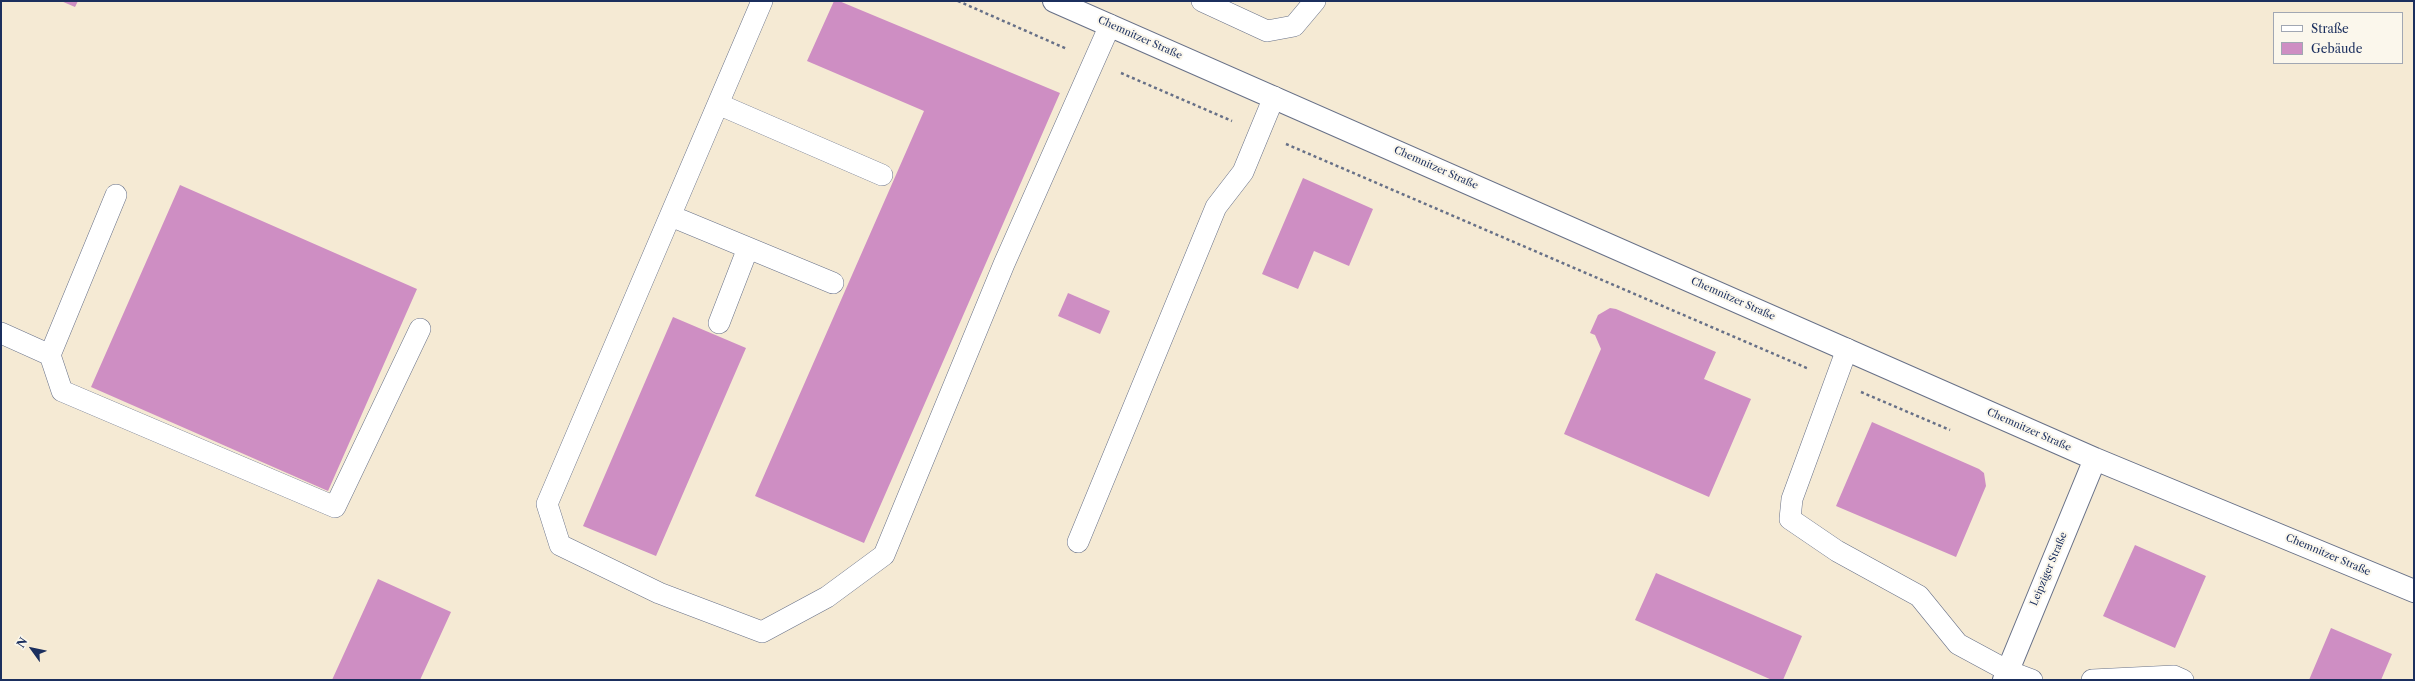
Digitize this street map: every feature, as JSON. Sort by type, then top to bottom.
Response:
[{"type":"street","name":"Chemnitzer Straße","points":[[1054,1],[2095,459],[2414,591]]},
{"type":"street","name":"Leipziger Straße","points":[[2006,675],[2095,459]]},
{"type":"lane","points":[[762,1],[547,504],[560,545],[660,593],[762,632],[827,598],[884,555],[1004,264],[1110,25]]},
{"type":"lane","points":[[1202,1],[1266,30],[1294,26],[1315,1]]},
{"type":"lane","points":[[1078,542],[1216,207],[1242,172],[1274,97]]},
{"type":"lane","points":[[718,104],[882,175]]},
{"type":"lane","points":[[116,195],[50,355],[62,391],[334,507],[420,329]]},
{"type":"lane","points":[[670,216],[833,283]]},
{"type":"lane","points":[[719,323],[748,248]]},
{"type":"lane","points":[[1,333],[50,355]]},
{"type":"lane","points":[[1847,349],[1792,499],[1790,519],[1837,551],[1919,596],[1958,644],[2006,675],[2032,680]]},
{"type":"lane","points":[[2092,680],[2174,676],[2183,680]]},
{"type":"path","points":[[958,1],[1093,61],[1835,381],[1953,430]]},
{"type":"building","points":[[61,1],[78,1],[75,7]]},
{"type":"building","points":[[834,1],[839,1],[1060,93],[864,543],[755,496],[924,111],[807,61]]},
{"type":"building","points":[[1303,178],[1373,209],[1349,266],[1314,251],[1298,289],[1262,274]]},
{"type":"building","points":[[180,185],[417,289],[328,491],[91,387]]},
{"type":"building","points":[[1068,293],[1110,311],[1100,334],[1058,316]]},
{"type":"building","points":[[1610,308],[1616,309],[1716,352],[1704,379],[1751,399],[1709,497],[1564,434],[1601,349],[1595,335],[1590,333],[1598,315]]},
{"type":"building","points":[[673,317],[746,348],[656,556],[583,526]]},
{"type":"building","points":[[1872,422],[1979,469],[1984,473],[1986,486],[1956,557],[1836,506]]},
{"type":"building","points":[[2135,545],[2206,576],[2175,648],[2103,616]]},
{"type":"building","points":[[1656,573],[1802,636],[1783,680],[1772,680],[1635,620]]},
{"type":"building","points":[[378,579],[451,612],[420,680],[332,680]]},
{"type":"building","points":[[2331,628],[2392,654],[2381,680],[2309,680]]}]
